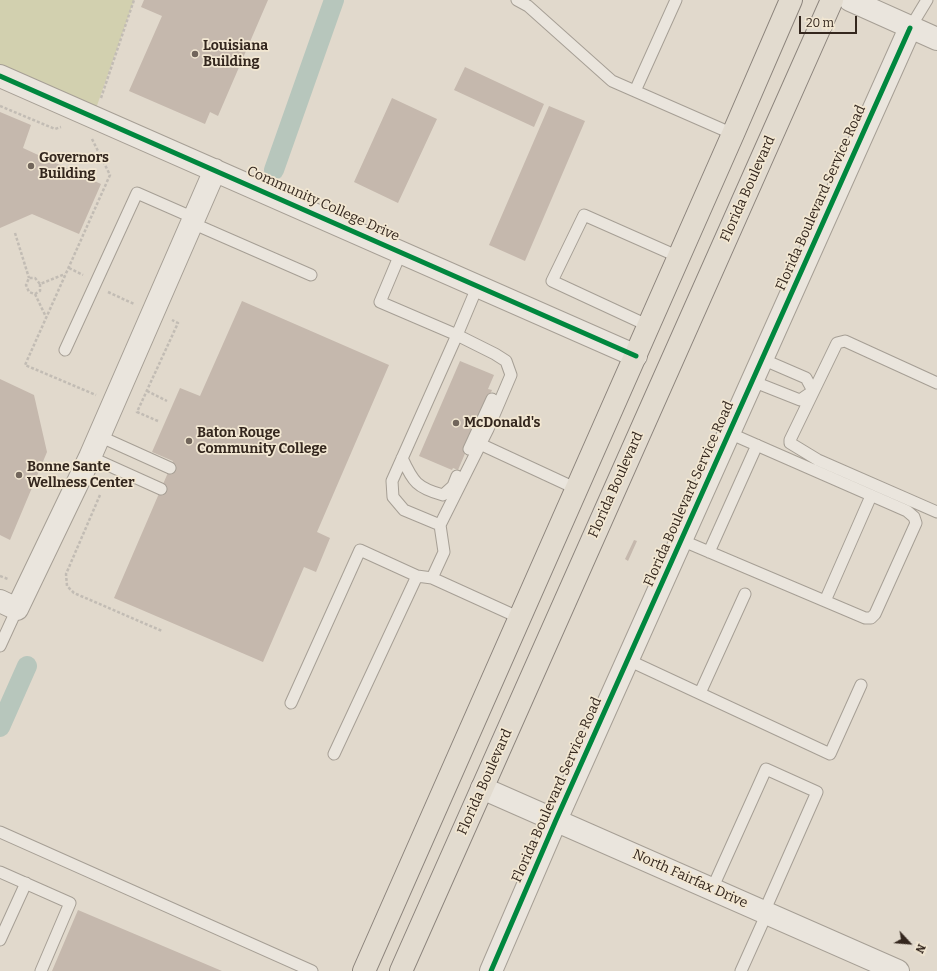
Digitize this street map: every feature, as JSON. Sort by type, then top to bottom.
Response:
[{"type":"main road","points":[[364,971],[636,356],[791,0]]},
{"type":"main road","name":"Florida Boulevard","points":[[401,971],[832,0]]},
{"type":"main road","points":[[577,489],[608,502]]},
{"type":"main road","points":[[397,896],[428,909]]},
{"type":"street","points":[[850,0],[937,39]]},
{"type":"street","name":"Florida Boulevard Service Road","points":[[491,971],[556,820],[910,28]]},
{"type":"street","name":"Community College Drive","points":[[0,76],[478,285],[636,356]]},
{"type":"street","points":[[9,605],[90,457],[215,170]]},
{"type":"street","name":"North Fairfax Drive","points":[[482,788],[898,971]]},
{"type":"lane","points":[[517,0],[528,6],[612,81],[733,134]]},
{"type":"lane","points":[[635,91],[676,0]]},
{"type":"lane","points":[[910,28],[927,0]]},
{"type":"lane","points":[[65,350],[137,192],[193,221],[311,275]]},
{"type":"lane","points":[[649,326],[552,281],[584,215],[679,257]]},
{"type":"lane","points":[[401,252],[380,302],[457,335],[506,361],[511,375],[480,444],[440,525],[444,552],[432,578]]},
{"type":"lane","points":[[440,525],[404,510],[393,497],[392,481],[478,285]]},
{"type":"lane","points":[[937,383],[845,342],[837,343],[790,440],[790,443],[818,460],[937,512]]},
{"type":"lane","points":[[762,359],[806,378],[813,391]]},
{"type":"lane","points":[[752,381],[800,400],[813,391]]},
{"type":"lane","points":[[402,458],[412,479],[427,491],[443,495],[453,486],[495,393],[505,388]]},
{"type":"lane","points":[[681,540],[865,618],[871,618],[875,614],[916,523],[914,517],[907,511],[729,433]]},
{"type":"lane","points":[[99,436],[170,468]]},
{"type":"lane","points":[[480,444],[577,489]]},
{"type":"lane","points":[[709,552],[757,445]]},
{"type":"lane","points":[[90,457],[161,489]]},
{"type":"lane","points":[[825,601],[871,496]]},
{"type":"lane","points":[[291,704],[360,550],[417,576],[432,578],[520,618]]},
{"type":"lane","points":[[334,754],[417,576]]},
{"type":"lane","points":[[700,693],[745,594]]},
{"type":"lane","points":[[0,646],[9,605]]},
{"type":"lane","points":[[628,660],[830,754],[861,684]]},
{"type":"lane","points":[[712,889],[766,768],[817,792],[741,971]]},
{"type":"lane","points":[[0,832],[312,971]]},
{"type":"lane","points":[[0,872],[70,903],[41,971]]},
{"type":"lane","points":[[0,940],[26,883]]},
{"type":"path","points":[[97,396],[26,364],[110,174],[87,130],[107,84],[134,0]]},
{"type":"path","points":[[0,106],[55,129],[67,125]]},
{"type":"path","points":[[15,233],[29,278],[26,285],[29,292],[35,294],[46,317]]},
{"type":"path","points":[[40,284],[66,274]]},
{"type":"path","points":[[29,278],[35,278],[40,284],[40,291],[35,294]]},
{"type":"path","points":[[147,391],[167,401]]},
{"type":"path","points":[[100,495],[66,574],[67,586],[74,593],[162,631]]},
{"type":"shaded area","points":[[0,0],[134,0],[93,117],[0,76]]},
{"type":"building","name":"Louisiana Building","points":[[144,0],[268,0],[218,116],[210,112],[205,124],[129,91],[162,16],[141,7]]},
{"type":"building","points":[[465,67],[544,104],[534,127],[454,90]]},
{"type":"building","points":[[392,98],[437,119],[398,203],[354,182]]},
{"type":"building","points":[[549,106],[585,121],[525,261],[489,245]]},
{"type":"building","name":"Governors Building","points":[[0,112],[31,125],[23,148],[101,184],[79,234],[32,214],[0,228]]},
{"type":"building","points":[[242,301],[389,365],[317,532],[330,538],[316,572],[304,567],[263,662],[114,598],[173,461],[152,452],[180,388],[200,396]]},
{"type":"building","name":"McDonald's","points":[[460,361],[494,375],[488,389],[492,390],[458,470],[453,468],[452,470],[419,456]]},
{"type":"building","name":"Bonne Sante Wellness Center","points":[[0,379],[34,395],[47,452],[10,540],[0,535]]},
{"type":"building","points":[[634,540],[637,541],[628,561],[625,559]]},
{"type":"building","points":[[78,910],[222,971],[52,971]]},
{"type":"waterway","points":[[274,170],[334,0]]},
{"type":"waterway","points":[[0,727],[27,666]]},
{"type":"cycle path","points":[[491,971],[556,820],[910,28]]},
{"type":"cycle path","points":[[0,76],[636,356]]},
{"type":"place","name":"Louisiana Building","points":[[195,54]]},
{"type":"place","name":"Governors Building","points":[[31,166]]},
{"type":"place","name":"McDonald's","points":[[456,423]]},
{"type":"place","name":"Baton Rouge Community College","points":[[189,441]]},
{"type":"place","name":"Bonne Sante Wellness Center","points":[[19,475]]}]
